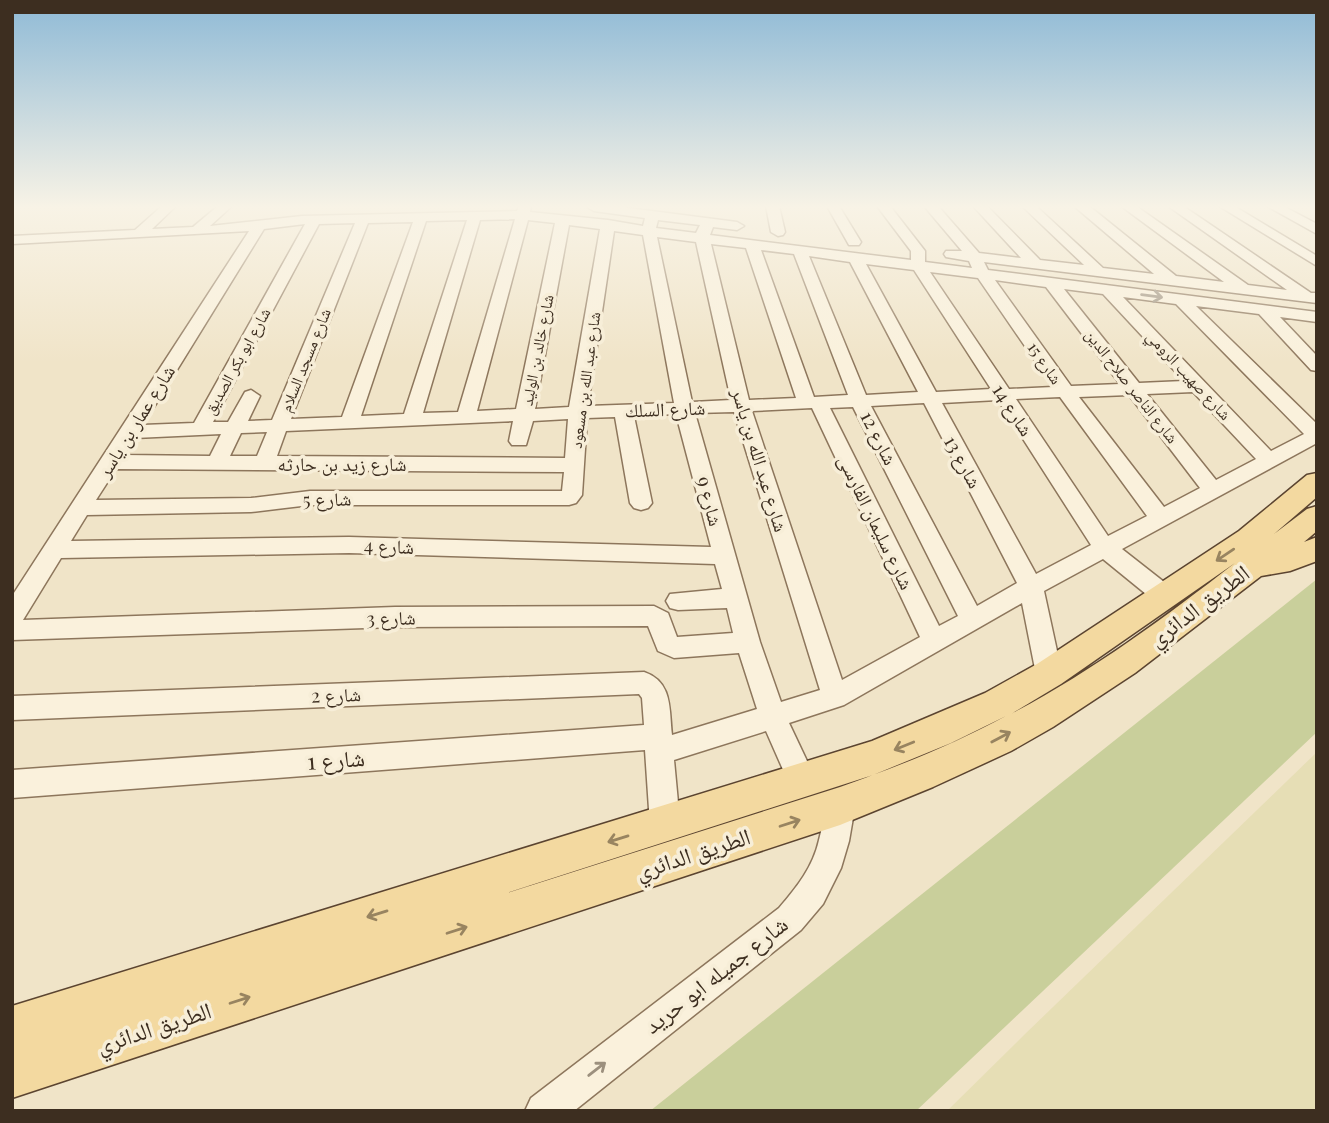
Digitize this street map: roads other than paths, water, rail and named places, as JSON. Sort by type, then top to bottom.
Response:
[{"type":"main road","name":"الطريق الدائري","points":[[12,1029],[873,758],[938,732],[997,704],[1049,674],[1249,539],[1317,482]]},
{"type":"main road","name":"الطريق الدائري","points":[[12,1074],[840,806],[933,770],[999,739],[1063,702],[1191,616],[1317,516]]},
{"type":"main road","points":[[1251,568],[1290,560],[1317,548]]},
{"type":"street","name":"شارع عمار بن ياسر","points":[[12,616],[239,258]]},
{"type":"street","name":"شارع ابو بكر الصديق","points":[[200,429],[287,258]]},
{"type":"street","name":"شارع مسجد السلام","points":[[264,463],[342,258]]},
{"type":"street","points":[[350,422],[407,258]]},
{"type":"street","points":[[412,419],[462,258]]},
{"type":"street","points":[[466,417],[510,258]]},
{"type":"street","name":"شارع خالد بن الوليد","points":[[519,440],[556,258]]},
{"type":"street","name":"شارع عبد الله بن مسعود","points":[[572,495],[578,412],[604,258]]},
{"type":"street","name":"شارع 9","points":[[665,258],[684,408],[748,642],[772,715],[803,780]]},
{"type":"street","name":"شارع عبد الله بن ياسر","points":[[718,258],[741,405],[835,696]]},
{"type":"street","name":"شارع سليمان الفارسى","points":[[770,258],[812,402],[934,641]]},
{"type":"street","name":"شارع 12","points":[[807,258],[859,400],[972,620]]},
{"type":"street","name":"شارع 13","points":[[859,258],[928,398],[1031,586],[1049,674]]},
{"type":"street","name":"شارع 14","points":[[928,258],[1003,394],[1104,548],[1165,596]]},
{"type":"street","points":[[944,258],[1049,282],[1108,290],[1181,290],[1222,286],[1312,297]]},
{"type":"street","points":[[944,258],[978,265],[1035,264],[1098,271],[1181,290],[1230,306],[1317,317]]},
{"type":"street","name":"شارع 15","points":[[973,258],[1065,391],[1161,519]]},
{"type":"street","points":[[1030,258],[1035,264]]},
{"type":"street","points":[[1085,258],[1098,271]]},
{"type":"street","points":[[1144,258],[1181,290],[1317,435]]},
{"type":"street","points":[[1201,258],[1243,289]]},
{"type":"street","points":[[1255,258],[1312,297]]},
{"type":"street","name":"شارع الناصر صلاح الدين","points":[[1049,282],[1214,491]]},
{"type":"street","points":[[1222,286],[1230,306]]},
{"type":"street","name":"شارع صهيب الرومي","points":[[1108,290],[1269,461]]},
{"type":"street","points":[[1264,310],[1317,366]]},
{"type":"street","name":"شارع السلك","points":[[129,432],[1200,386]]},
{"type":"street","points":[[216,463],[251,396]]},
{"type":"street","points":[[623,411],[640,503]]},
{"type":"street","name":"شارع 1","points":[[12,783],[660,743],[772,715],[835,696],[1031,586],[1317,435]]},
{"type":"street","name":"شارع زيد بن حارثه","points":[[110,462],[574,465]]},
{"type":"street","name":"شارع 5","points":[[81,508],[251,505],[310,498],[560,500],[572,495]]},
{"type":"street","name":"شارع 4","points":[[54,550],[349,545],[724,556]]},
{"type":"street","points":[[678,601],[736,598]]},
{"type":"street","name":"شارع 3","points":[[12,630],[395,617],[654,616],[660,621],[662,639],[666,645],[674,648],[748,642]]},
{"type":"street","name":"شارع 2","points":[[12,708],[636,682],[644,683],[654,693],[660,743]]},
{"type":"street","points":[[660,743],[665,824]]},
{"type":"street","name":"شارع جميله ابو حريد","points":[[544,1111],[790,919],[810,897],[825,873],[835,848],[840,806]]}]
